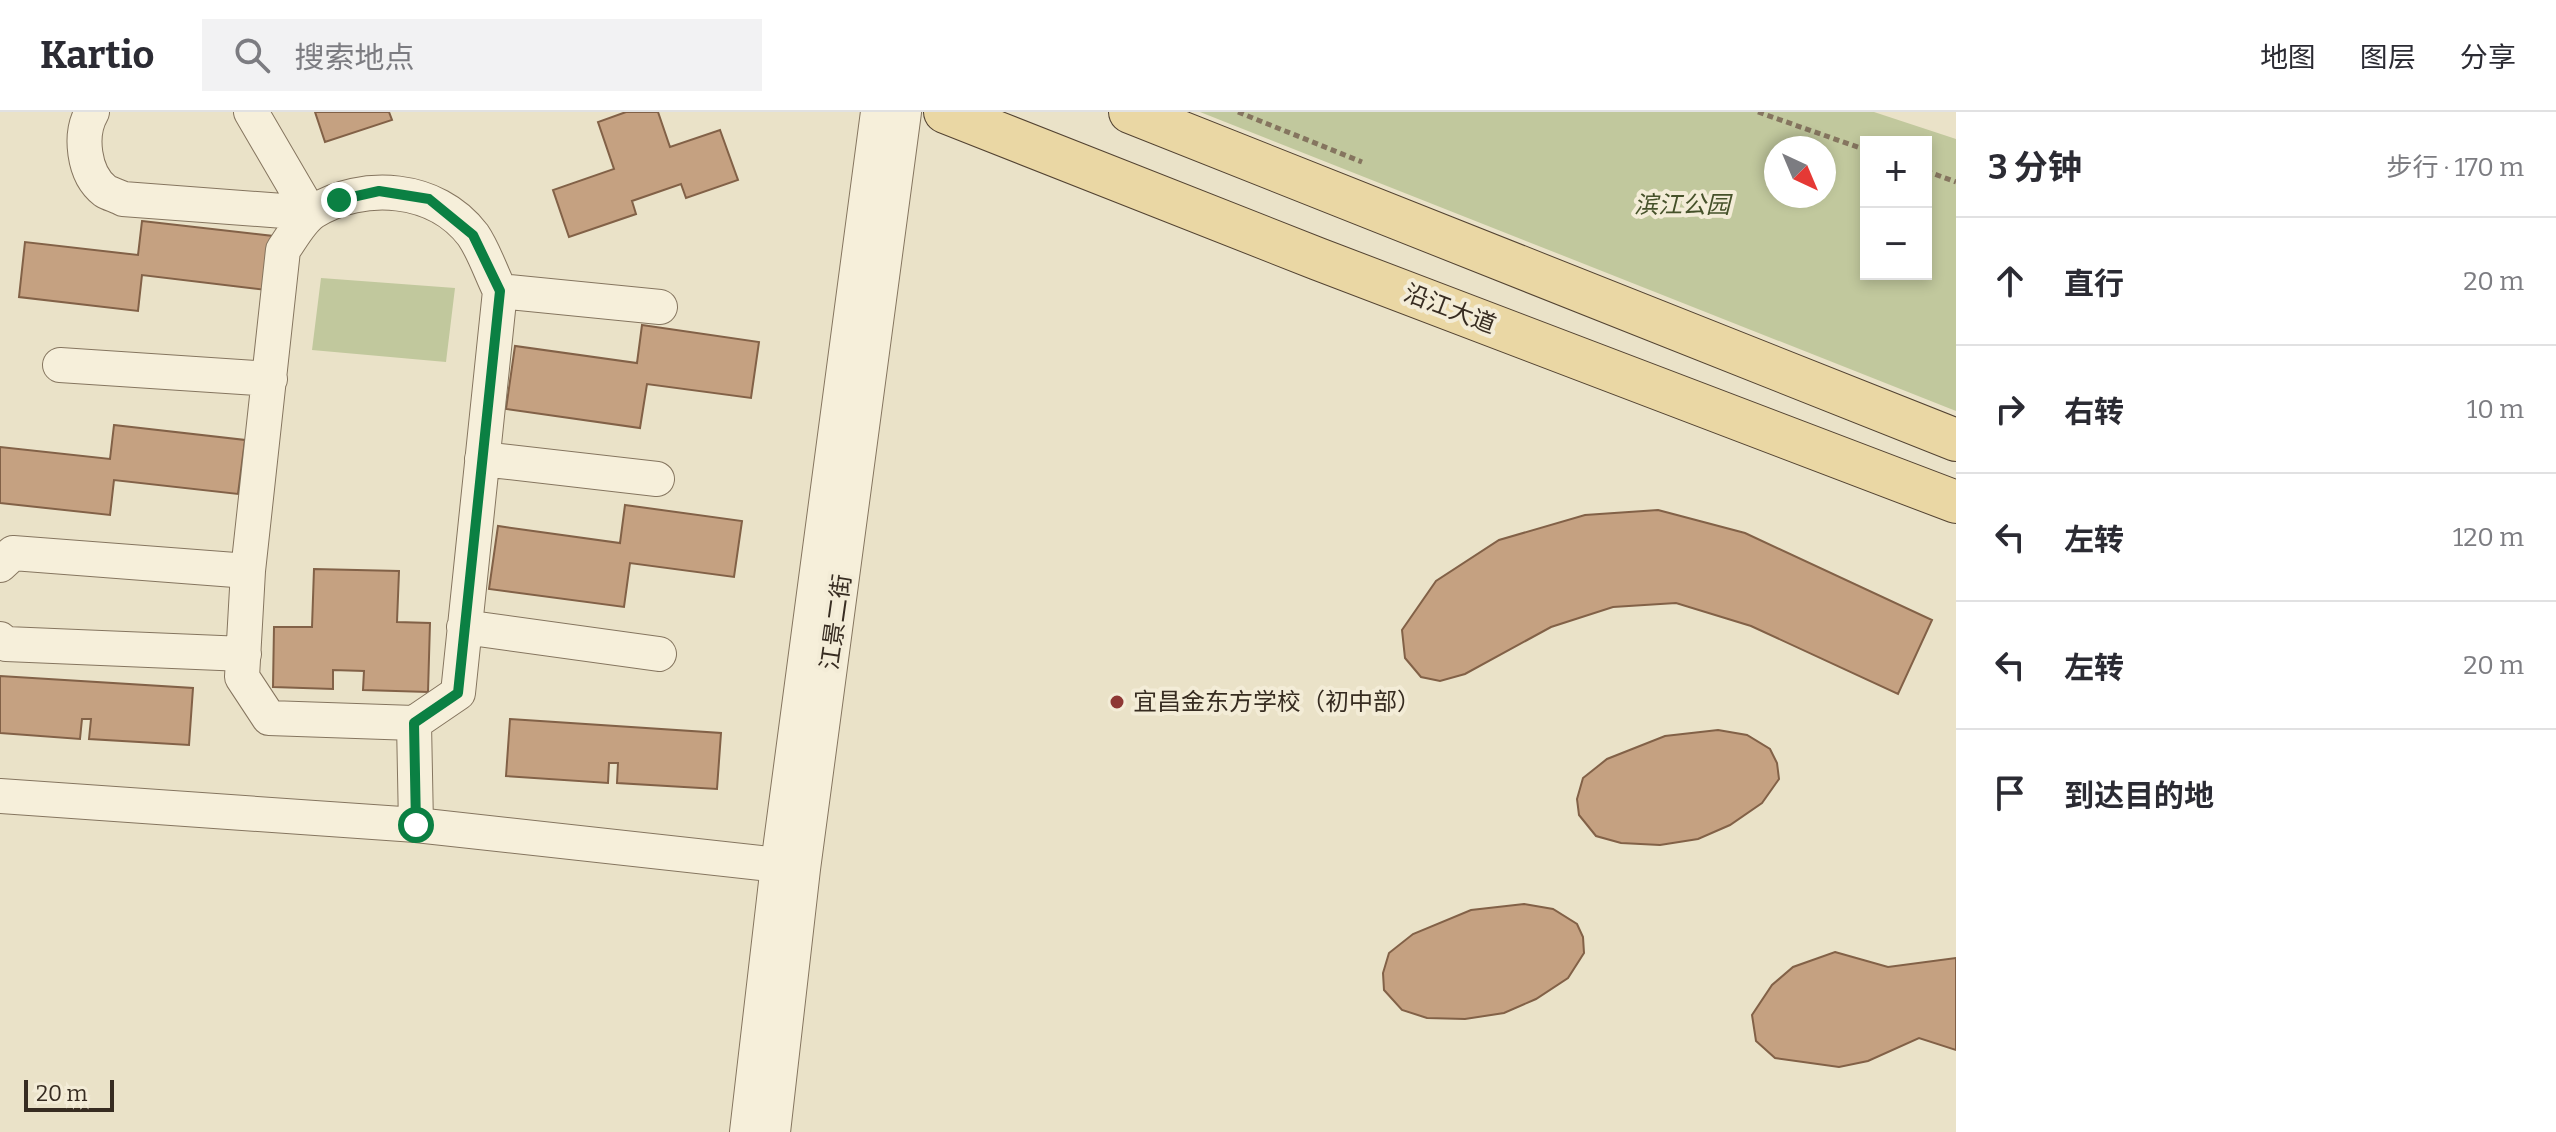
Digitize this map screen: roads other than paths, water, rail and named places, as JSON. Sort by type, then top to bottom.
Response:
[{"type":"main road","name":"沿江大道","points":[[945,112],[1333,265],[1956,502]]},
{"type":"main road","points":[[1130,112],[1956,440]]},
{"type":"street","points":[[92,112],[83,127],[87,161],[104,190],[123,199],[310,213],[339,200],[379,191],[429,199],[473,235],[500,291],[458,693],[414,723],[269,718],[242,677],[248,571],[283,250],[310,213]]},
{"type":"street","points":[[251,112],[310,213]]},
{"type":"street","name":"江景二街","points":[[747,1132],[778,865],[878,112]]},
{"type":"street","name":"江景二街","points":[[773,1132],[805,854],[904,112]]},
{"type":"street","points":[[500,291],[660,307]]},
{"type":"street","points":[[60,365],[270,379]]},
{"type":"street","points":[[482,459],[657,479]]},
{"type":"street","points":[[0,565],[13,553],[248,571]]},
{"type":"street","points":[[464,627],[659,654]]},
{"type":"street","points":[[0,639],[6,644],[244,654]]},
{"type":"street","points":[[414,723],[416,825]]},
{"type":"street","points":[[0,796],[416,825],[778,865]]},
{"type":"place","name":"宜昌金东方学校（初中部）","points":[[1117,702]]},
{"type":"park label","name":"滨江公园","points":[[1682,205]]}]
